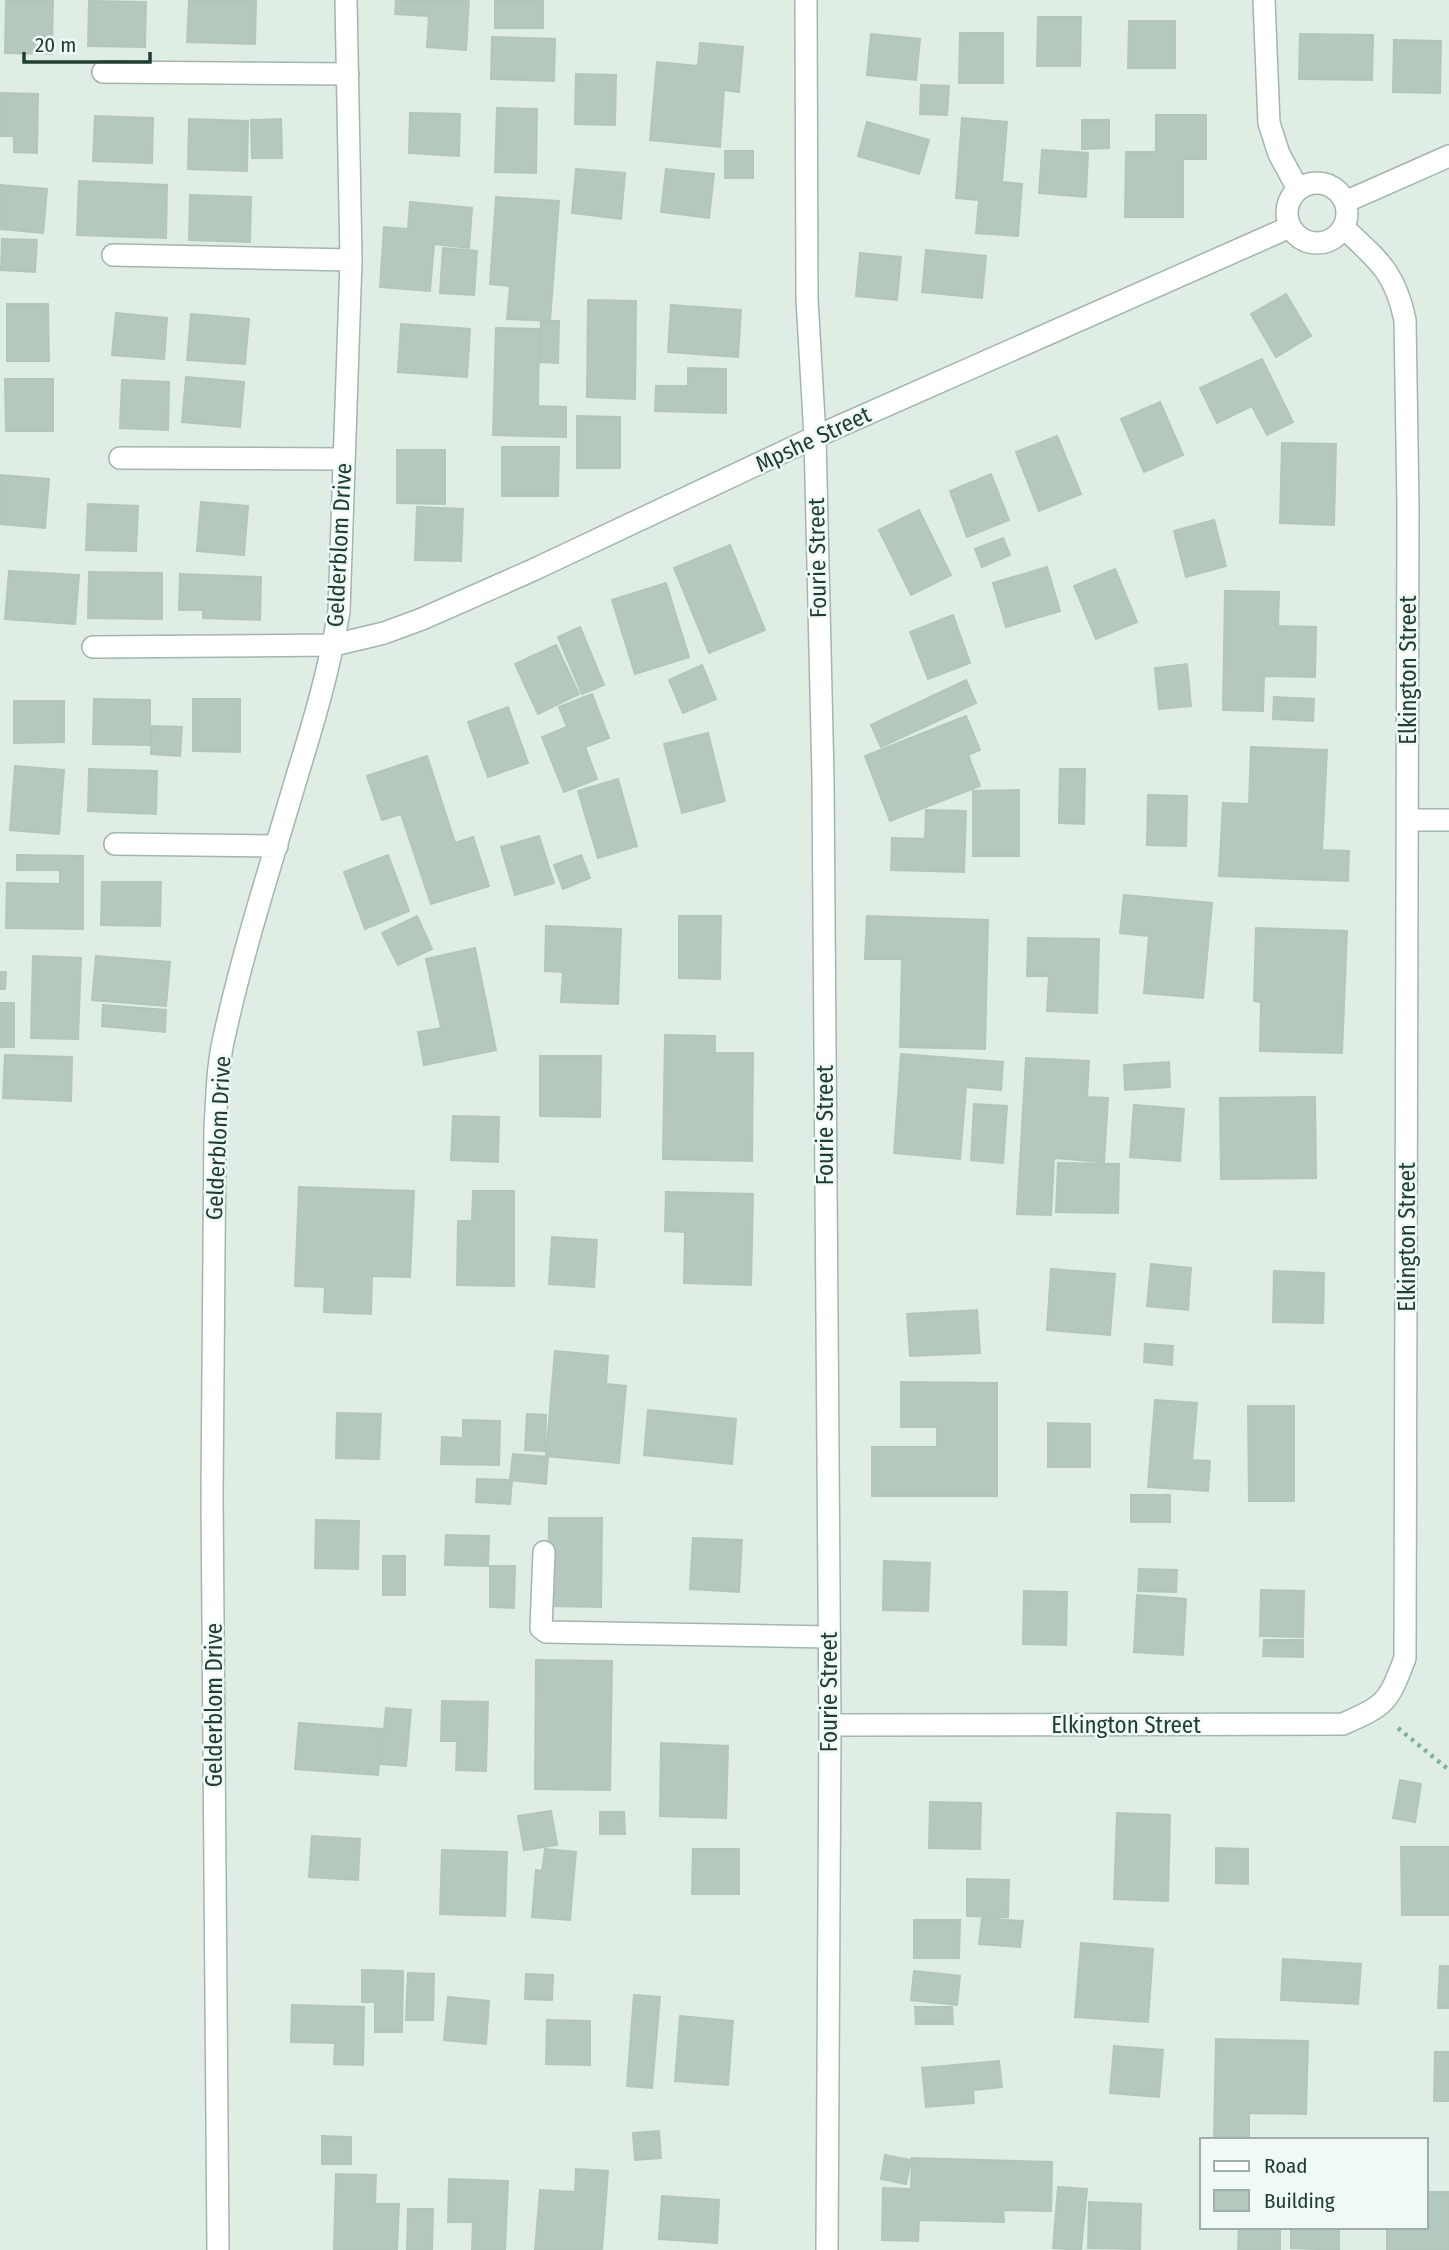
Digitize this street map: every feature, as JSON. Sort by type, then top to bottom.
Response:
[{"type":"street","name":"Gelderblom Drive","points":[[218,2250],[212,1509],[215,1129],[218,1076],[224,1035],[334,645],[341,575],[351,260],[346,0]]},
{"type":"street","name":"Fourie Street","points":[[806,0],[807,299],[815,438],[823,777],[830,1725],[827,2250]]},
{"type":"street","points":[[1264,0],[1269,123],[1279,154],[1298,190]]},
{"type":"street","points":[[103,72],[348,74]]},
{"type":"street","points":[[1345,202],[1449,156]]},
{"type":"street","points":[[1308,185],[1330,186],[1345,202],[1347,211],[1344,228],[1337,236],[1328,242],[1317,244],[1306,241],[1290,227],[1287,213],[1290,199],[1298,190],[1308,185]]},
{"type":"street","name":"Mpshe Street","points":[[93,647],[334,645],[363,639],[422,619],[815,438],[1290,227]]},
{"type":"street","name":"Elkington Street","points":[[830,1725],[1343,1724],[1375,1710],[1392,1692],[1405,1658],[1409,506],[1405,320],[1401,299],[1392,278],[1380,261],[1344,228]]},
{"type":"street","points":[[114,255],[351,260]]},
{"type":"street","points":[[120,458],[344,458]]},
{"type":"street","points":[[1408,820],[1449,820]]},
{"type":"street","points":[[115,844],[276,846]]},
{"type":"street","points":[[544,1552],[541,1628],[546,1632],[829,1637]]},
{"type":"path","points":[[1375,1710],[1449,1770]]},
{"type":"building","points":[[6,0],[53,0],[52,54],[5,53]]},
{"type":"building","points":[[189,0],[256,1],[255,44],[187,42]]},
{"type":"building","points":[[396,0],[469,0],[466,50],[427,47],[429,16],[395,14]]},
{"type":"building","points":[[495,0],[543,0],[543,28],[495,28]]},
{"type":"building","points":[[89,1],[146,2],[145,47],[88,46]]},
{"type":"building","points":[[1038,17],[1081,17],[1080,66],[1037,66]]},
{"type":"building","points":[[1129,21],[1175,21],[1175,68],[1128,68]]},
{"type":"building","points":[[960,33],[1003,33],[1003,83],[959,83]]},
{"type":"building","points":[[871,34],[920,39],[916,80],[867,75]]},
{"type":"building","points":[[1300,34],[1373,35],[1372,80],[1299,79]]},
{"type":"building","points":[[492,37],[555,39],[554,81],[491,79]]},
{"type":"building","points":[[1394,40],[1441,41],[1440,93],[1393,92]]},
{"type":"building","points":[[700,43],[743,47],[739,92],[724,90],[720,147],[650,140],[657,62],[698,66]]},
{"type":"building","points":[[576,74],[616,75],[615,125],[575,124]]},
{"type":"building","points":[[921,85],[949,86],[947,115],[920,114]]},
{"type":"building","points":[[0,93],[38,94],[37,153],[14,152],[14,136],[0,136]]},
{"type":"building","points":[[497,108],[537,109],[536,173],[495,172]]},
{"type":"building","points":[[410,113],[460,114],[459,156],[409,153]]},
{"type":"building","points":[[1156,115],[1206,115],[1206,159],[1183,159],[1183,217],[1125,217],[1126,152],[1156,152]]},
{"type":"building","points":[[95,116],[153,118],[152,163],[93,161]]},
{"type":"building","points":[[962,118],[1007,122],[1002,182],[1022,184],[1018,236],[976,233],[979,200],[956,198]]},
{"type":"building","points":[[189,119],[248,121],[247,171],[188,169]]},
{"type":"building","points":[[281,119],[282,158],[252,158],[251,120]]},
{"type":"building","points":[[1082,120],[1109,120],[1109,148],[1082,149]]},
{"type":"building","points":[[867,122],[929,140],[919,174],[858,156]]},
{"type":"building","points":[[1042,150],[1088,153],[1086,197],[1039,193]]},
{"type":"building","points":[[725,151],[753,151],[753,178],[725,178]]},
{"type":"building","points":[[576,169],[625,173],[621,219],[572,213]]},
{"type":"building","points":[[666,169],[714,174],[709,218],[661,212]]},
{"type":"building","points":[[79,181],[167,185],[166,238],[77,235]]},
{"type":"building","points":[[0,185],[47,189],[43,233],[0,229]]},
{"type":"building","points":[[190,195],[251,197],[250,242],[189,240]]},
{"type":"building","points":[[496,197],[559,201],[550,321],[507,319],[510,286],[490,284]]},
{"type":"building","points":[[410,202],[472,208],[469,248],[434,244],[430,291],[380,287],[384,227],[408,229]]},
{"type":"building","points":[[2,239],[37,240],[35,272],[1,270]]},
{"type":"building","points":[[443,248],[477,251],[474,295],[440,293]]},
{"type":"building","points":[[926,250],[986,256],[982,298],[922,292]]},
{"type":"building","points":[[860,253],[901,257],[897,300],[856,296]]},
{"type":"building","points":[[1286,294],[1311,336],[1276,357],[1251,314]]},
{"type":"building","points":[[588,300],[636,301],[635,399],[587,397]]},
{"type":"building","points":[[7,304],[48,304],[49,361],[7,361]]},
{"type":"building","points":[[671,305],[741,310],[738,357],[668,352]]},
{"type":"building","points":[[116,313],[167,318],[164,359],[112,355]]},
{"type":"building","points":[[191,314],[249,319],[245,364],[187,360]]},
{"type":"building","points":[[541,320],[559,321],[558,363],[540,362]]},
{"type":"building","points":[[401,324],[470,329],[467,377],[398,372]]},
{"type":"building","points":[[496,328],[539,329],[538,406],[566,407],[566,437],[493,435]]},
{"type":"building","points":[[1262,359],[1293,422],[1267,435],[1252,406],[1217,423],[1200,388]]},
{"type":"building","points":[[688,368],[726,369],[726,413],[655,411],[656,386],[688,386]]},
{"type":"building","points":[[186,377],[244,382],[240,427],[182,422]]},
{"type":"building","points":[[5,379],[53,379],[53,431],[6,431]]},
{"type":"building","points":[[122,380],[169,382],[168,430],[120,428]]},
{"type":"building","points":[[1160,402],[1183,455],[1144,472],[1121,419]]},
{"type":"building","points":[[577,416],[620,417],[620,468],[577,468]]},
{"type":"building","points":[[1057,436],[1081,494],[1039,511],[1016,452]]},
{"type":"building","points":[[1282,443],[1336,444],[1334,525],[1280,523]]},
{"type":"building","points":[[502,447],[559,447],[558,496],[502,496]]},
{"type":"building","points":[[397,450],[445,450],[445,504],[397,503]]},
{"type":"building","points":[[991,474],[1009,520],[967,537],[950,491]]},
{"type":"building","points":[[0,475],[49,479],[45,528],[0,524]]},
{"type":"building","points":[[201,502],[248,506],[244,555],[197,551]]},
{"type":"building","points":[[88,504],[138,506],[136,551],[86,550]]},
{"type":"building","points":[[417,507],[463,509],[461,561],[415,560]]},
{"type":"building","points":[[919,510],[951,575],[911,595],[879,530]]},
{"type":"building","points":[[1214,520],[1226,566],[1186,577],[1174,531]]},
{"type":"building","points":[[1003,538],[1010,555],[982,567],[975,549]]},
{"type":"building","points":[[730,545],[765,630],[709,653],[674,568]]},
{"type":"building","points":[[1047,567],[1060,611],[1006,627],[993,583]]},
{"type":"building","points":[[1115,569],[1137,622],[1096,639],[1074,586]]},
{"type":"building","points":[[9,571],[79,575],[75,624],[5,619]]},
{"type":"building","points":[[89,572],[162,573],[162,619],[88,618]]},
{"type":"building","points":[[180,574],[261,577],[260,620],[203,618],[203,610],[179,610]]},
{"type":"building","points":[[666,583],[689,657],[635,674],[612,600]]},
{"type":"building","points":[[1225,591],[1279,592],[1278,626],[1316,627],[1315,677],[1264,676],[1263,711],[1223,710]]},
{"type":"building","points":[[953,615],[970,663],[928,679],[910,632]]},
{"type":"building","points":[[580,627],[604,685],[582,694],[558,637]]},
{"type":"building","points":[[556,645],[579,694],[538,714],[515,664]]},
{"type":"building","points":[[1187,664],[1191,706],[1159,709],[1155,668]]},
{"type":"building","points":[[702,665],[716,699],[683,713],[669,680]]},
{"type":"building","points":[[966,680],[976,703],[881,747],[871,725]]},
{"type":"building","points":[[592,694],[609,738],[585,747],[597,779],[564,792],[542,737],[567,727],[559,707]]},
{"type":"building","points":[[1274,697],[1314,699],[1313,721],[1273,719]]},
{"type":"building","points":[[94,699],[150,700],[150,745],[93,744]]},
{"type":"building","points":[[193,699],[240,699],[240,752],[193,751]]},
{"type":"building","points":[[14,701],[64,701],[64,742],[14,743]]},
{"type":"building","points":[[508,707],[528,763],[488,777],[468,722]]},
{"type":"building","points":[[966,716],[980,750],[968,755],[980,786],[890,821],[865,756]]},
{"type":"building","points":[[152,726],[182,727],[180,756],[151,754]]},
{"type":"building","points":[[708,733],[725,801],[682,813],[664,744]]},
{"type":"building","points":[[1251,747],[1327,750],[1322,850],[1349,851],[1348,881],[1219,876],[1223,803],[1249,804]]},
{"type":"building","points":[[427,756],[455,843],[473,837],[489,886],[431,904],[401,814],[382,820],[367,776]]},
{"type":"building","points":[[15,766],[64,770],[59,834],[10,830]]},
{"type":"building","points":[[89,769],[157,771],[156,814],[88,811]]},
{"type":"building","points":[[1060,769],[1085,769],[1084,824],[1059,823]]},
{"type":"building","points":[[618,779],[637,846],[598,858],[578,791]]},
{"type":"building","points":[[1019,790],[1019,856],[973,856],[973,791]]},
{"type":"building","points":[[1148,795],[1187,796],[1186,846],[1147,845]]},
{"type":"building","points":[[926,810],[966,811],[964,872],[891,870],[892,838],[925,839]]},
{"type":"building","points":[[539,836],[554,883],[515,895],[501,847]]},
{"type":"building","points":[[17,855],[83,856],[83,929],[6,928],[7,883],[60,884],[60,870],[17,870]]},
{"type":"building","points":[[388,855],[409,911],[365,929],[344,872]]},
{"type":"building","points":[[581,855],[590,878],[563,889],[554,865]]},
{"type":"building","points":[[102,882],[161,882],[160,926],[101,925]]},
{"type":"building","points":[[1124,895],[1212,903],[1203,998],[1144,993],[1149,936],[1120,933]]},
{"type":"building","points":[[417,916],[432,949],[398,965],[382,933]]},
{"type":"building","points":[[679,916],[721,916],[720,979],[679,978]]},
{"type":"building","points":[[867,916],[988,920],[985,1049],[900,1047],[902,959],[865,959]]},
{"type":"building","points":[[546,926],[621,929],[618,1004],[561,1002],[563,972],[545,971]]},
{"type":"building","points":[[1256,928],[1347,931],[1342,1053],[1260,1051],[1261,1002],[1254,1001]]},
{"type":"building","points":[[1028,938],[1099,939],[1097,1013],[1047,1011],[1049,976],[1027,976]]},
{"type":"building","points":[[475,948],[496,1050],[424,1065],[418,1032],[441,1028],[426,959]]},
{"type":"building","points":[[33,956],[81,958],[78,1039],[31,1038]]},
{"type":"building","points":[[96,956],[170,962],[166,1006],[92,1000]]},
{"type":"building","points":[[0,972],[6,972],[5,989],[0,989]]},
{"type":"building","points":[[0,1003],[14,1003],[14,1047],[0,1047]]},
{"type":"building","points":[[103,1005],[166,1010],[165,1032],[102,1026]]},
{"type":"building","points":[[665,1035],[715,1036],[715,1053],[753,1053],[752,1161],[663,1159]]},
{"type":"building","points":[[901,1054],[1003,1062],[1001,1090],[966,1087],[960,1159],[894,1153]]},
{"type":"building","points":[[5,1055],[72,1057],[71,1101],[3,1098]]},
{"type":"building","points":[[540,1056],[601,1056],[600,1117],[540,1116]]},
{"type":"building","points":[[1026,1058],[1089,1061],[1087,1097],[1108,1098],[1104,1162],[1054,1158],[1051,1215],[1017,1214]]},
{"type":"building","points":[[1169,1062],[1170,1087],[1125,1090],[1124,1065]]},
{"type":"building","points":[[1315,1097],[1316,1178],[1221,1179],[1220,1098]]},
{"type":"building","points":[[974,1104],[1007,1106],[1003,1163],[971,1160]]},
{"type":"building","points":[[1134,1105],[1184,1109],[1180,1161],[1130,1157]]},
{"type":"building","points":[[453,1116],[499,1117],[498,1162],[451,1160]]},
{"type":"building","points":[[1058,1163],[1119,1164],[1118,1213],[1056,1212]]},
{"type":"building","points":[[299,1187],[414,1191],[410,1277],[372,1276],[371,1314],[324,1312],[325,1287],[295,1286]]},
{"type":"building","points":[[473,1191],[514,1191],[514,1286],[457,1285],[458,1221],[472,1221]]},
{"type":"building","points":[[666,1192],[753,1194],[751,1285],[684,1283],[685,1232],[665,1231]]},
{"type":"building","points":[[552,1237],[597,1240],[594,1287],[549,1284]]},
{"type":"building","points":[[1151,1264],[1191,1268],[1188,1310],[1147,1306]]},
{"type":"building","points":[[1051,1269],[1115,1274],[1110,1335],[1047,1330]]},
{"type":"building","points":[[1274,1271],[1324,1273],[1323,1323],[1273,1322]]},
{"type":"building","points":[[977,1310],[980,1353],[910,1356],[907,1314]]},
{"type":"building","points":[[1145,1344],[1173,1346],[1172,1365],[1144,1362]]},
{"type":"building","points":[[555,1351],[608,1356],[606,1384],[626,1386],[619,1463],[546,1456]]},
{"type":"building","points":[[901,1382],[997,1383],[997,1496],[872,1496],[872,1447],[937,1447],[937,1427],[901,1427]]},
{"type":"building","points":[[1155,1400],[1197,1403],[1192,1460],[1210,1461],[1208,1491],[1148,1487]]},
{"type":"building","points":[[1248,1406],[1294,1406],[1294,1501],[1249,1501]]},
{"type":"building","points":[[648,1410],[736,1419],[732,1464],[644,1455]]},
{"type":"building","points":[[337,1413],[381,1414],[379,1459],[336,1458]]},
{"type":"building","points":[[527,1414],[546,1415],[545,1451],[525,1450]]},
{"type":"building","points":[[463,1420],[500,1421],[499,1465],[441,1464],[442,1437],[463,1438]]},
{"type":"building","points":[[1048,1423],[1090,1424],[1090,1467],[1048,1467]]},
{"type":"building","points":[[513,1454],[548,1457],[546,1484],[510,1480]]},
{"type":"building","points":[[477,1479],[512,1480],[510,1504],[476,1502]]},
{"type":"building","points":[[1131,1495],[1170,1495],[1170,1522],[1131,1522]]},
{"type":"building","points":[[549,1518],[602,1518],[601,1607],[548,1606]]},
{"type":"building","points":[[316,1520],[359,1521],[358,1569],[315,1568]]},
{"type":"building","points":[[446,1535],[489,1536],[488,1566],[445,1565]]},
{"type":"building","points":[[693,1538],[742,1540],[739,1592],[690,1589]]},
{"type":"building","points":[[383,1556],[405,1556],[405,1595],[383,1595]]},
{"type":"building","points":[[884,1561],[930,1563],[928,1611],[883,1610]]},
{"type":"building","points":[[490,1566],[515,1566],[514,1608],[490,1607]]},
{"type":"building","points":[[1139,1569],[1177,1570],[1176,1592],[1138,1591]]},
{"type":"building","points":[[1261,1590],[1304,1591],[1303,1637],[1260,1636]]},
{"type":"building","points":[[1024,1591],[1067,1592],[1066,1645],[1023,1644]]},
{"type":"building","points":[[1137,1595],[1186,1599],[1183,1655],[1134,1652]]},
{"type":"building","points":[[1264,1640],[1303,1640],[1303,1657],[1263,1656]]},
{"type":"building","points":[[536,1660],[612,1661],[610,1790],[535,1789]]},
{"type":"building","points":[[442,1701],[488,1702],[486,1771],[456,1770],[457,1741],[441,1741]]},
{"type":"building","points":[[386,1708],[411,1710],[406,1766],[381,1764]]},
{"type":"building","points":[[299,1723],[382,1729],[378,1775],[295,1769]]},
{"type":"building","points":[[661,1743],[728,1746],[726,1818],[660,1816]]},
{"type":"building","points":[[1400,1780],[1421,1784],[1415,1822],[1393,1818]]},
{"type":"building","points":[[930,1802],[981,1803],[980,1849],[929,1848]]},
{"type":"building","points":[[551,1811],[557,1845],[524,1850],[518,1816]]},
{"type":"building","points":[[600,1812],[624,1812],[625,1834],[600,1834]]},
{"type":"building","points":[[1117,1813],[1170,1815],[1168,1901],[1114,1899]]},
{"type":"building","points":[[312,1836],[360,1839],[358,1880],[309,1877]]},
{"type":"building","points":[[1401,1847],[1449,1847],[1449,1915],[1402,1915]]},
{"type":"building","points":[[1216,1848],[1248,1849],[1248,1884],[1216,1883]]},
{"type":"building","points":[[545,1849],[576,1852],[570,1920],[532,1917],[536,1870],[542,1871]]},
{"type":"building","points":[[693,1849],[739,1849],[739,1894],[692,1894]]},
{"type":"building","points":[[442,1850],[507,1852],[505,1916],[440,1914]]},
{"type":"building","points":[[967,1879],[1009,1880],[1008,1917],[967,1916]]},
{"type":"building","points":[[982,1918],[1023,1921],[1020,1947],[979,1944]]},
{"type":"building","points":[[914,1920],[960,1920],[959,1958],[914,1958]]},
{"type":"building","points":[[1081,1943],[1153,1949],[1148,2022],[1075,2017]]},
{"type":"building","points":[[1283,1959],[1361,1964],[1358,2004],[1281,2000]]},
{"type":"building","points":[[1440,1966],[1449,1966],[1449,2008],[1438,2008]]},
{"type":"building","points":[[362,1970],[403,1971],[402,2032],[375,2032],[375,2002],[362,2002]]},
{"type":"building","points":[[914,1971],[960,1976],[957,2005],[911,2000]]},
{"type":"building","points":[[408,1973],[434,1974],[433,2020],[406,2020]]},
{"type":"building","points":[[526,1974],[553,1975],[552,2000],[525,1999]]},
{"type":"building","points":[[634,1995],[660,1997],[652,2088],[627,2086]]},
{"type":"building","points":[[448,1997],[489,2001],[486,2044],[444,2040]]},
{"type":"building","points":[[292,2005],[364,2007],[363,2065],[334,2064],[335,2043],[291,2042]]},
{"type":"building","points":[[915,2007],[952,2007],[953,2024],[916,2024]]},
{"type":"building","points":[[680,2016],[733,2021],[728,2085],[675,2081]]},
{"type":"building","points":[[547,2020],[590,2021],[590,2065],[546,2064]]},
{"type":"building","points":[[1216,2039],[1308,2041],[1306,2114],[1249,2113],[1249,2138],[1214,2138]]},
{"type":"building","points":[[1114,2046],[1163,2050],[1159,2097],[1110,2093]]},
{"type":"building","points":[[1435,2052],[1449,2052],[1449,2101],[1434,2101]]},
{"type":"building","points":[[999,2061],[1002,2087],[973,2090],[974,2103],[926,2107],[922,2068]]},
{"type":"building","points":[[659,2131],[661,2158],[635,2160],[633,2133]]},
{"type":"building","points":[[322,2136],[351,2137],[351,2164],[322,2164]]},
{"type":"building","points":[[885,2155],[911,2160],[906,2184],[881,2179]]},
{"type":"building","points":[[912,2158],[1052,2162],[1051,2211],[1003,2210],[1004,2222],[919,2220],[918,2241],[882,2240],[883,2188],[911,2189]]},
{"type":"building","points":[[576,2169],[608,2171],[602,2250],[535,2250],[540,2190],[575,2192]]},
{"type":"building","points":[[336,2174],[376,2175],[375,2204],[399,2204],[397,2250],[334,2250]]},
{"type":"building","points":[[449,2179],[508,2181],[505,2250],[472,2250],[473,2222],[448,2222]]},
{"type":"building","points":[[1058,2187],[1087,2189],[1081,2250],[1053,2248]]},
{"type":"building","points":[[1428,2192],[1449,2192],[1449,2250],[1387,2250],[1387,2229],[1428,2229]]},
{"type":"building","points":[[662,2196],[719,2200],[717,2243],[659,2239]]},
{"type":"building","points":[[1089,2202],[1141,2204],[1140,2249],[1088,2248]]},
{"type":"building","points":[[408,2209],[433,2209],[432,2250],[407,2250]]},
{"type":"building","points":[[1239,2229],[1280,2229],[1280,2250],[1238,2250]]},
{"type":"building","points":[[1291,2229],[1339,2229],[1339,2250],[1291,2248]]}]
